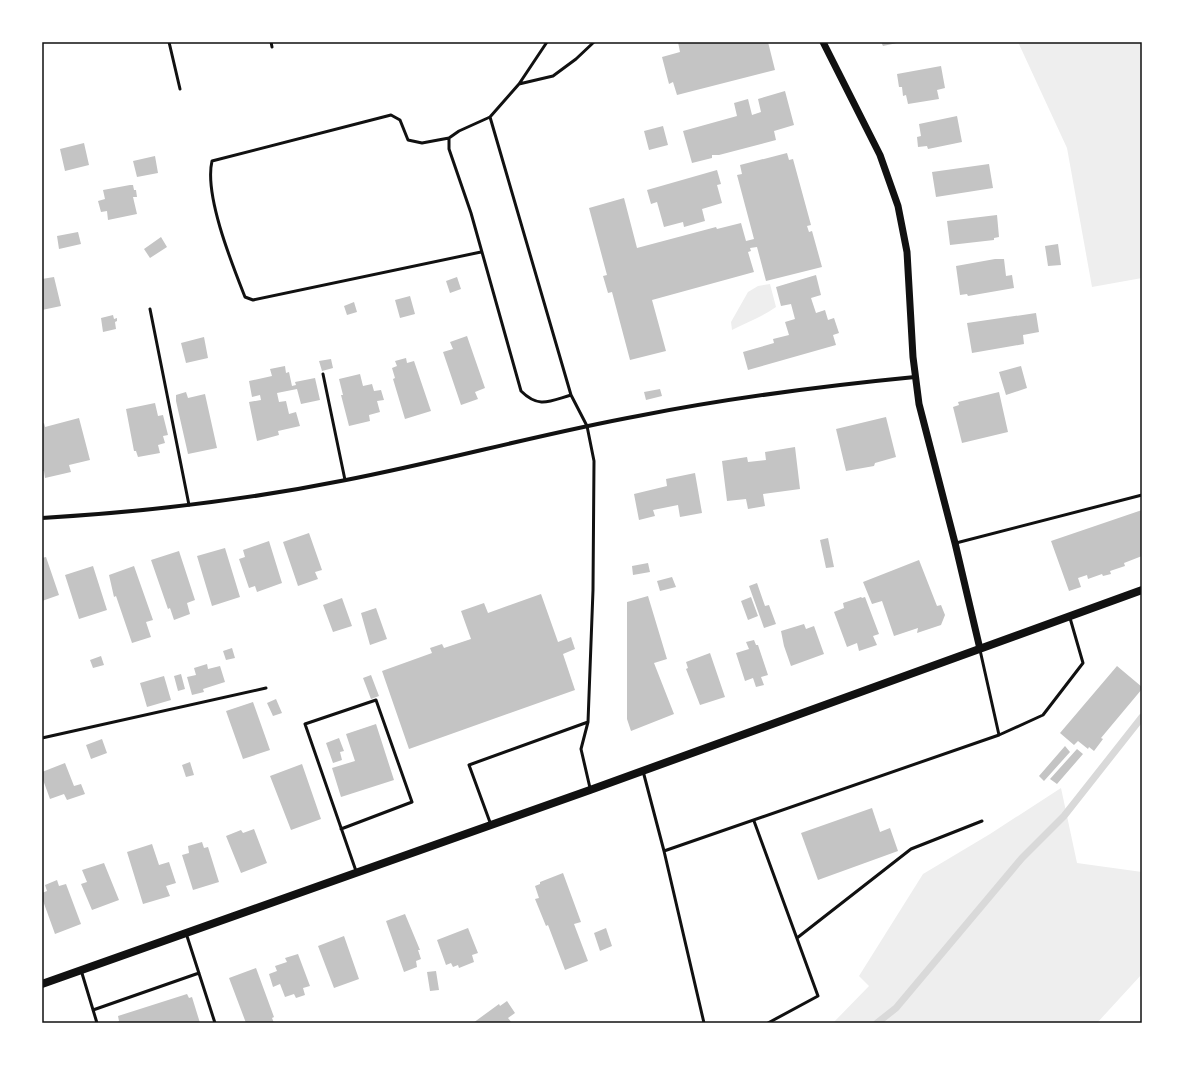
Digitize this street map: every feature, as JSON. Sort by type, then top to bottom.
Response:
[{"type":"main road","points":[[42,984],[590,790],[1142,590]]},
{"type":"street","points":[[823,42],[880,155],[898,206],[904,230],[910,274],[915,377],[920,404],[956,543],[980,648]]},
{"type":"street","points":[[42,518],[122,513],[189,505],[345,480],[637,416],[770,394],[915,377]]},
{"type":"lane","points":[[170,42],[180,89]]},
{"type":"lane","points":[[271,42],[272,47]]},
{"type":"lane","points":[[481,252],[253,300],[244,297],[226,250],[213,193],[210,171],[212,161],[391,115],[400,120],[408,140],[422,143],[449,138],[459,131],[490,117],[519,84],[547,42]]},
{"type":"lane","points":[[519,84],[553,76],[576,59],[594,42]]},
{"type":"lane","points":[[490,117],[571,394],[587,426],[594,461],[593,590],[588,722],[581,749],[590,790]]},
{"type":"lane","points":[[449,138],[450,149],[522,391],[530,399],[539,403],[571,394]]},
{"type":"lane","points":[[150,309],[189,505]]},
{"type":"lane","points":[[323,374],[345,480]]},
{"type":"lane","points":[[956,543],[1142,495]]},
{"type":"lane","points":[[664,851],[999,736],[1043,715],[1083,663],[1069,616]]},
{"type":"lane","points":[[980,648],[999,736]]},
{"type":"lane","points":[[42,738],[266,688]]},
{"type":"lane","points":[[341,829],[412,802],[376,700],[305,724],[356,873]]},
{"type":"lane","points":[[491,825],[469,765],[588,722]]},
{"type":"lane","points":[[642,771],[664,851],[704,1023]]},
{"type":"lane","points":[[754,821],[818,996],[768,1023]]},
{"type":"lane","points":[[797,938],[911,849],[982,822]]},
{"type":"lane","points":[[186,933],[215,1023]]},
{"type":"lane","points":[[81,970],[97,1023]]},
{"type":"lane","points":[[93,1010],[199,973]]},
{"type":"shaded area","points":[[1018,42],[1142,42],[1142,278],[1092,287],[1067,148]]},
{"type":"shaded area","points":[[770,284],[776,307],[760,317],[732,330],[731,322],[748,292],[758,286]]},
{"type":"shaded area","points":[[1061,788],[1077,863],[1142,872],[1142,974],[1097,1023],[833,1023],[869,986],[859,976],[923,874],[990,834]]},
{"type":"building","points":[[678,42],[768,42],[775,70],[677,95],[673,82],[669,84],[662,57],[680,52]]},
{"type":"building","points":[[881,42],[897,42],[897,43],[883,46]]},
{"type":"building","points":[[941,66],[945,88],[937,90],[939,99],[908,104],[906,95],[903,96],[902,87],[899,87],[897,74]]},
{"type":"building","points":[[785,91],[794,125],[774,131],[776,140],[719,155],[712,155],[712,158],[692,163],[683,131],[737,116],[734,103],[748,99],[752,115],[761,112],[758,99]]},
{"type":"building","points":[[957,116],[962,142],[928,149],[927,146],[918,147],[917,137],[921,136],[919,124]]},
{"type":"building","points":[[663,126],[668,145],[649,150],[644,131]]},
{"type":"building","points":[[84,143],[89,165],[65,171],[60,149]]},
{"type":"building","points":[[787,153],[789,160],[793,159],[811,225],[807,226],[809,232],[812,231],[822,267],[766,281],[757,247],[750,248],[751,251],[748,252],[754,272],[652,300],[666,351],[630,360],[612,292],[608,293],[603,276],[607,275],[589,208],[624,198],[637,248],[716,227],[717,229],[741,223],[746,241],[754,239],[737,175],[742,174],[740,165]]},
{"type":"building","points":[[155,156],[158,173],[137,177],[133,161]]},
{"type":"building","points":[[989,164],[993,188],[936,197],[932,172]]},
{"type":"building","points":[[717,170],[721,184],[717,185],[722,203],[702,209],[705,221],[684,227],[683,222],[664,227],[657,202],[651,204],[647,190]]},
{"type":"building","points":[[133,185],[134,190],[136,190],[137,197],[133,197],[137,214],[108,220],[107,211],[101,212],[98,201],[105,199],[103,190]]},
{"type":"building","points":[[997,215],[999,237],[994,238],[994,240],[950,245],[947,221]]},
{"type":"building","points":[[78,232],[81,244],[59,249],[57,236]]},
{"type":"building","points":[[161,237],[167,247],[150,258],[144,249]]},
{"type":"building","points":[[1058,244],[1061,265],[1048,266],[1045,246]]},
{"type":"building","points":[[995,259],[1004,259],[1006,276],[1012,275],[1014,288],[968,296],[967,294],[960,295],[956,266]]},
{"type":"building","points":[[816,275],[821,295],[811,298],[816,313],[825,310],[828,320],[834,318],[839,333],[833,335],[836,345],[748,370],[743,352],[774,343],[773,339],[789,335],[785,322],[795,319],[791,304],[781,306],[776,287]]},
{"type":"building","points":[[54,277],[61,306],[42,310],[42,279]]},
{"type":"building","points":[[457,277],[461,289],[450,293],[446,281]]},
{"type":"building","points":[[410,296],[415,314],[400,318],[395,300]]},
{"type":"building","points":[[354,302],[357,312],[347,315],[344,306]]},
{"type":"building","points":[[1036,313],[1039,332],[1023,335],[1024,344],[972,353],[967,323]]},
{"type":"building","points":[[113,315],[114,319],[117,318],[117,321],[115,322],[116,329],[103,332],[101,318]]},
{"type":"building","points":[[467,336],[485,388],[475,392],[478,399],[461,405],[443,352],[453,349],[450,342]]},
{"type":"building","points":[[204,337],[208,358],[186,363],[181,343]]},
{"type":"building","points":[[406,358],[407,363],[414,361],[431,411],[405,419],[393,379],[395,378],[392,368],[397,366],[395,361]]},
{"type":"building","points":[[331,359],[333,368],[322,371],[319,361]]},
{"type":"building","points":[[285,366],[286,373],[289,372],[292,386],[296,385],[295,382],[315,378],[320,400],[301,404],[297,389],[277,393],[279,402],[286,401],[289,414],[296,412],[300,426],[278,431],[279,435],[257,441],[249,402],[261,400],[260,395],[252,397],[249,381],[272,376],[270,369]]},
{"type":"building","points":[[1021,366],[1027,388],[1006,395],[999,372]]},
{"type":"building","points":[[360,374],[363,386],[372,384],[374,391],[381,390],[384,400],[377,401],[380,412],[369,415],[370,421],[349,426],[341,395],[343,395],[339,379]]},
{"type":"building","points":[[660,389],[662,396],[646,400],[644,392]]},
{"type":"building","points":[[186,392],[188,398],[205,394],[217,448],[188,454],[176,401],[176,395]]},
{"type":"building","points":[[999,392],[1008,432],[962,443],[953,407],[959,405],[958,402]]},
{"type":"building","points":[[155,403],[158,416],[163,415],[168,435],[163,436],[165,443],[158,445],[160,453],[138,457],[136,451],[134,451],[126,409]]},
{"type":"building","points":[[886,417],[896,457],[875,463],[874,466],[846,471],[836,429]]},
{"type":"building","points":[[79,418],[90,460],[69,465],[71,472],[45,478],[44,471],[42,471],[42,424],[44,423],[45,427]]},
{"type":"building","points":[[795,447],[800,489],[763,494],[765,506],[748,509],[746,499],[727,501],[722,461],[747,457],[748,462],[766,460],[765,452]]},
{"type":"building","points":[[695,473],[702,513],[680,517],[678,505],[653,510],[655,516],[639,520],[634,494],[667,486],[666,479]]},
{"type":"building","points":[[1142,510],[1142,556],[1124,563],[1125,566],[1110,571],[1111,574],[1103,576],[1102,574],[1088,579],[1087,575],[1078,578],[1081,587],[1069,591],[1051,541]]},
{"type":"building","points":[[309,533],[322,570],[315,572],[318,579],[298,586],[283,542]]},
{"type":"building","points":[[828,538],[834,567],[826,568],[820,540]]},
{"type":"building","points":[[269,541],[282,583],[257,592],[255,586],[249,588],[239,559],[245,557],[243,550]]},
{"type":"building","points":[[225,548],[240,597],[212,606],[197,556]]},
{"type":"building","points":[[179,551],[195,600],[187,603],[190,614],[174,620],[170,608],[168,609],[151,560]]},
{"type":"building","points":[[46,557],[59,595],[42,601],[42,558]]},
{"type":"building","points":[[919,560],[937,606],[941,605],[945,615],[941,625],[917,633],[918,628],[894,636],[882,601],[872,604],[863,582]]},
{"type":"building","points":[[648,563],[650,572],[633,575],[632,566]]},
{"type":"building","points":[[93,566],[107,610],[79,619],[65,575]]},
{"type":"building","points":[[134,566],[153,620],[146,622],[151,637],[132,643],[116,596],[114,597],[109,575]]},
{"type":"building","points":[[672,577],[676,587],[660,591],[657,581]]},
{"type":"building","points":[[757,583],[765,606],[769,605],[776,624],[764,628],[749,586]]},
{"type":"building","points":[[541,594],[558,642],[571,637],[575,649],[563,654],[575,690],[409,749],[382,671],[432,653],[430,648],[442,644],[444,648],[471,639],[461,611],[484,603],[488,613]]},
{"type":"building","points":[[648,596],[667,659],[654,663],[674,714],[631,731],[627,719],[627,602]]},
{"type":"building","points":[[751,597],[758,616],[748,620],[741,601]]},
{"type":"building","points":[[865,597],[879,634],[873,636],[877,645],[859,651],[857,643],[847,647],[834,612],[844,608],[843,603]]},
{"type":"building","points":[[342,598],[352,626],[333,632],[323,605]]},
{"type":"building","points":[[376,608],[387,639],[370,645],[361,613]]},
{"type":"building","points":[[804,624],[806,629],[814,626],[824,654],[791,666],[784,646],[781,631]]},
{"type":"building","points":[[754,640],[756,645],[758,645],[768,675],[761,677],[764,685],[756,687],[753,678],[745,681],[736,653],[749,649],[746,642]]},
{"type":"building","points":[[232,648],[235,658],[226,660],[223,651]]},
{"type":"building","points":[[710,653],[725,697],[700,705],[686,669],[688,668],[686,662]]},
{"type":"building","points":[[101,656],[104,665],[93,668],[90,660]]},
{"type":"building","points":[[207,664],[208,669],[220,666],[225,682],[203,689],[204,692],[192,695],[187,677],[196,675],[194,668]]},
{"type":"building","points":[[1117,666],[1142,687],[1142,689],[1101,738],[1103,739],[1094,751],[1089,747],[1088,749],[1078,741],[1074,745],[1060,733]]},
{"type":"building","points":[[181,674],[185,689],[178,691],[174,676]]},
{"type":"building","points":[[371,675],[379,696],[371,699],[363,678]]},
{"type":"building","points":[[164,676],[171,700],[147,707],[140,683]]},
{"type":"building","points":[[276,699],[282,713],[273,716],[267,703]]},
{"type":"building","points":[[253,702],[270,750],[243,759],[226,711]]},
{"type":"building","points":[[376,724],[394,780],[341,797],[332,768],[355,761],[346,734]]},
{"type":"building","points":[[339,738],[344,751],[340,752],[342,760],[333,763],[326,743]]},
{"type":"building","points":[[102,739],[107,753],[91,759],[86,745]]},
{"type":"building","points":[[1065,746],[1070,752],[1044,781],[1039,776]]},
{"type":"building","points":[[1077,749],[1083,754],[1057,784],[1050,779]]},
{"type":"building","points":[[190,762],[194,775],[186,777],[182,765]]},
{"type":"building","points":[[65,763],[74,786],[81,784],[85,794],[67,800],[64,794],[50,799],[42,777],[42,772]]},
{"type":"building","points":[[302,764],[321,819],[291,830],[270,776]]},
{"type":"building","points":[[872,808],[880,832],[890,828],[898,851],[818,880],[801,833]]},
{"type":"building","points":[[254,829],[267,863],[241,873],[226,836],[241,830],[243,833]]},
{"type":"building","points":[[202,842],[204,848],[208,847],[219,882],[193,890],[182,855],[189,853],[188,846]]},
{"type":"building","points":[[152,844],[159,865],[169,862],[176,883],[166,886],[170,896],[143,904],[127,852]]},
{"type":"building","points":[[104,863],[119,900],[92,910],[81,884],[87,882],[82,870]]},
{"type":"building","points":[[563,873],[581,922],[574,924],[588,961],[565,970],[548,925],[546,926],[535,899],[539,898],[535,886],[540,884],[540,882]]},
{"type":"building","points":[[57,880],[59,886],[66,884],[81,924],[55,934],[42,898],[42,893],[47,891],[45,885]]},
{"type":"building","points":[[405,914],[420,950],[418,950],[421,959],[416,961],[417,967],[404,972],[386,921]]},
{"type":"building","points":[[468,928],[478,953],[472,955],[474,962],[459,968],[458,965],[453,967],[451,963],[446,965],[437,940]]},
{"type":"building","points":[[606,928],[612,946],[600,951],[594,933]]},
{"type":"building","points":[[344,936],[359,979],[334,988],[318,946]]},
{"type":"building","points":[[298,954],[310,986],[303,988],[305,995],[296,998],[294,994],[285,997],[280,984],[273,987],[269,974],[277,971],[275,966],[287,962],[285,958]]},
{"type":"building","points":[[256,968],[274,1017],[272,1018],[274,1023],[246,1023],[229,978]]},
{"type":"building","points":[[436,971],[439,990],[430,991],[427,972]]},
{"type":"building","points":[[187,994],[189,998],[192,997],[200,1023],[116,1023],[119,1021],[118,1016]]},
{"type":"building","points":[[507,1001],[515,1013],[508,1018],[512,1023],[473,1023],[499,1004],[500,1006]]},
{"type":"waterway","points":[[877,1023],[896,1008],[1022,858],[1064,816],[1142,717]]}]
